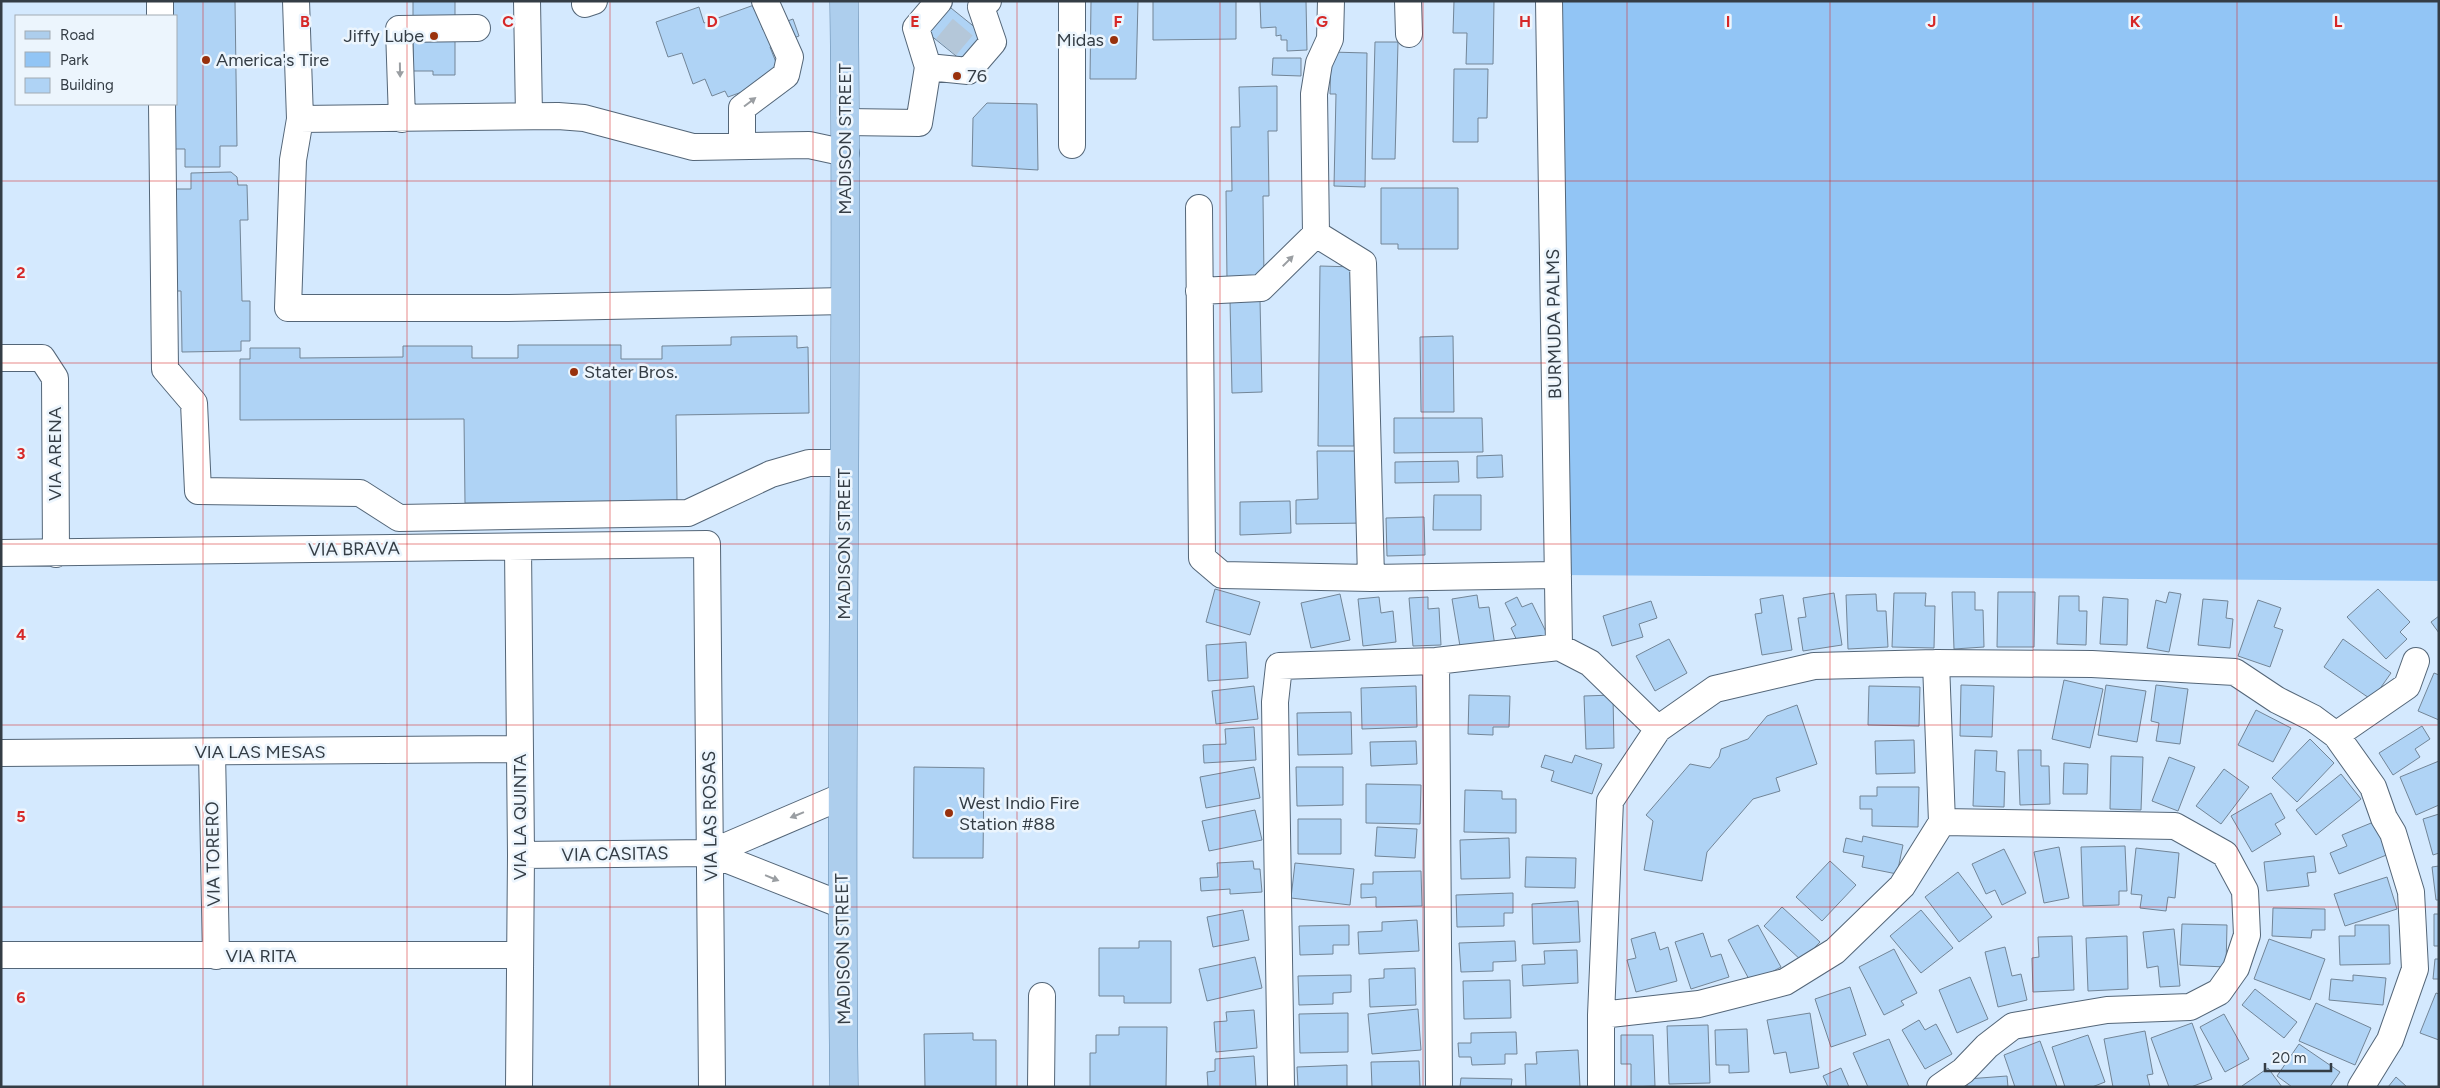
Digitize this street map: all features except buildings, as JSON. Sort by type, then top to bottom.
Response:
[{"type":"main road","name":"MADISON STREET","points":[[844,1],[846,122],[842,796],[844,1087]]},
{"type":"street","points":[[160,1],[160,15]]},
{"type":"street","points":[[296,1],[300,119],[293,160],[288,308],[504,308],[845,301]]},
{"type":"street","points":[[527,1],[529,116]]},
{"type":"street","points":[[742,146],[742,108],[786,75],[790,57],[765,1]]},
{"type":"street","points":[[846,122],[919,123],[928,66],[916,28],[939,1]]},
{"type":"street","points":[[1072,1],[1072,145]]},
{"type":"street","points":[[1200,291],[1261,288],[1316,234],[1314,94],[1319,63],[1330,39],[1331,1]]},
{"type":"street","points":[[1408,1],[1409,34]]},
{"type":"street","name":"BURMUDA PALMS","points":[[1549,1],[1559,648]]},
{"type":"street","points":[[928,66],[968,71],[994,42],[974,8]]},
{"type":"street","points":[[402,119],[400,29],[477,28]]},
{"type":"street","points":[[928,66],[946,47]]},
{"type":"street","points":[[162,105],[165,369],[194,403],[198,492],[360,493],[399,518],[688,513],[771,474],[809,463],[844,463]]},
{"type":"street","points":[[300,119],[529,116],[584,118],[693,147],[809,145],[846,153]]},
{"type":"street","points":[[1199,208],[1202,558],[1222,575],[1371,578],[1558,575]]},
{"type":"street","points":[[1316,234],[1363,263],[1371,578]]},
{"type":"street","name":"VIA ARENA","points":[[1,358],[42,358],[55,378],[56,554]]},
{"type":"street","name":"VIA BRAVA","points":[[1,553],[56,554],[707,544]]},
{"type":"street","name":"VIA LAS ROSAS","points":[[707,544],[712,1087]]},
{"type":"street","name":"VIA LA QUINTA","points":[[518,547],[521,855],[519,1087]]},
{"type":"street","points":[[1280,1087],[1275,702],[1279,666],[1436,662],[1559,648],[1590,663],[1658,729]]},
{"type":"street","points":[[2336,735],[2407,686],[2416,661]]},
{"type":"street","points":[[1436,662],[1439,1087]]},
{"type":"street","points":[[1601,1015],[1698,1004],[1785,982],[1835,951],[1902,886],[1942,822],[1936,662]]},
{"type":"street","points":[[1601,1087],[1601,1015],[1610,800],[1658,729],[1715,689],[1814,666],[1936,662],[2092,664],[2235,672],[2277,700],[2313,718],[2336,735],[2373,787],[2384,818],[2393,833],[2411,892],[2415,969],[2390,1040],[2360,1087]]},
{"type":"street","name":"VIA LAS MESAS","points":[[1,753],[519,749]]},
{"type":"street","name":"VIA TORERO","points":[[212,752],[216,956]]},
{"type":"street","name":"VIA CASITAS","points":[[710,853],[842,796]]},
{"type":"street","points":[[1940,1087],[1963,1071],[1987,1046],[2013,1026],[2106,1010],[2190,1007],[2219,992],[2236,968],[2247,935],[2245,891],[2225,854],[2175,826],[1942,822]]},
{"type":"street","name":"VIA CASITAS","points":[[521,855],[710,853],[842,905]]},
{"type":"street","name":"VIA RITA","points":[[1,955],[520,955]]},
{"type":"street","points":[[1041,1087],[1042,996]]},
{"type":"green space","points":[[1549,1],[2439,1],[2439,581],[1558,575]]},
{"type":"tunnel","points":[[946,47],[967,22]]},
{"type":"place","name":"Jiffy Lube","points":[[434,36]]},
{"type":"place","name":"Midas","points":[[1114,40]]},
{"type":"place","name":"America's Tire","points":[[206,60]]},
{"type":"place","name":"76","points":[[957,76]]},
{"type":"place","name":"Stater Bros.","points":[[574,372]]},
{"type":"place","name":"West Indio Fire Station #88","points":[[949,813]]}]
